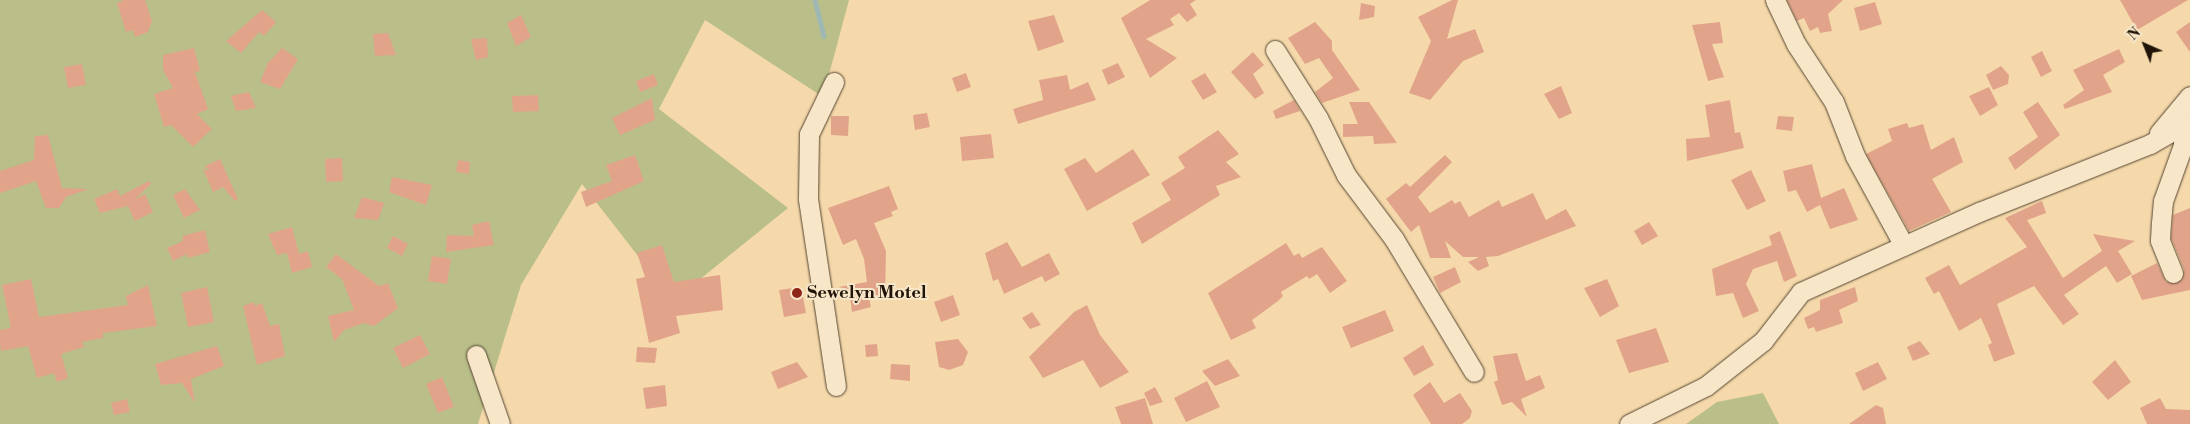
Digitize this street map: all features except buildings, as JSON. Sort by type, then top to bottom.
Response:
[{"type":"street","points":[[1775,0],[1796,44],[1834,102],[1855,156],[1904,246]]},
{"type":"street","points":[[1275,50],[1318,118],[1346,175],[1394,239],[1474,372]]},
{"type":"street","points":[[834,82],[809,134],[808,199],[836,386]]},
{"type":"street","points":[[2150,144],[2190,96]]},
{"type":"street","points":[[1629,424],[1706,386],[1763,341],[1801,292],[1904,246],[2150,144],[2187,123]]},
{"type":"street","points":[[2173,274],[2160,240],[2163,201],[2183,145],[2187,123]]},
{"type":"street","points":[[476,355],[500,424]]},
{"type":"green space","points":[[0,0],[849,0],[823,97],[705,20],[659,109],[788,208],[673,301],[582,184],[521,285],[478,424],[0,424]]},
{"type":"green space","points":[[1763,393],[1779,424],[1686,424],[1717,402]]},
{"type":"waterway","points":[[815,0],[824,36]]},
{"type":"place","name":"Sewelyn Motel","points":[[797,293]]}]
